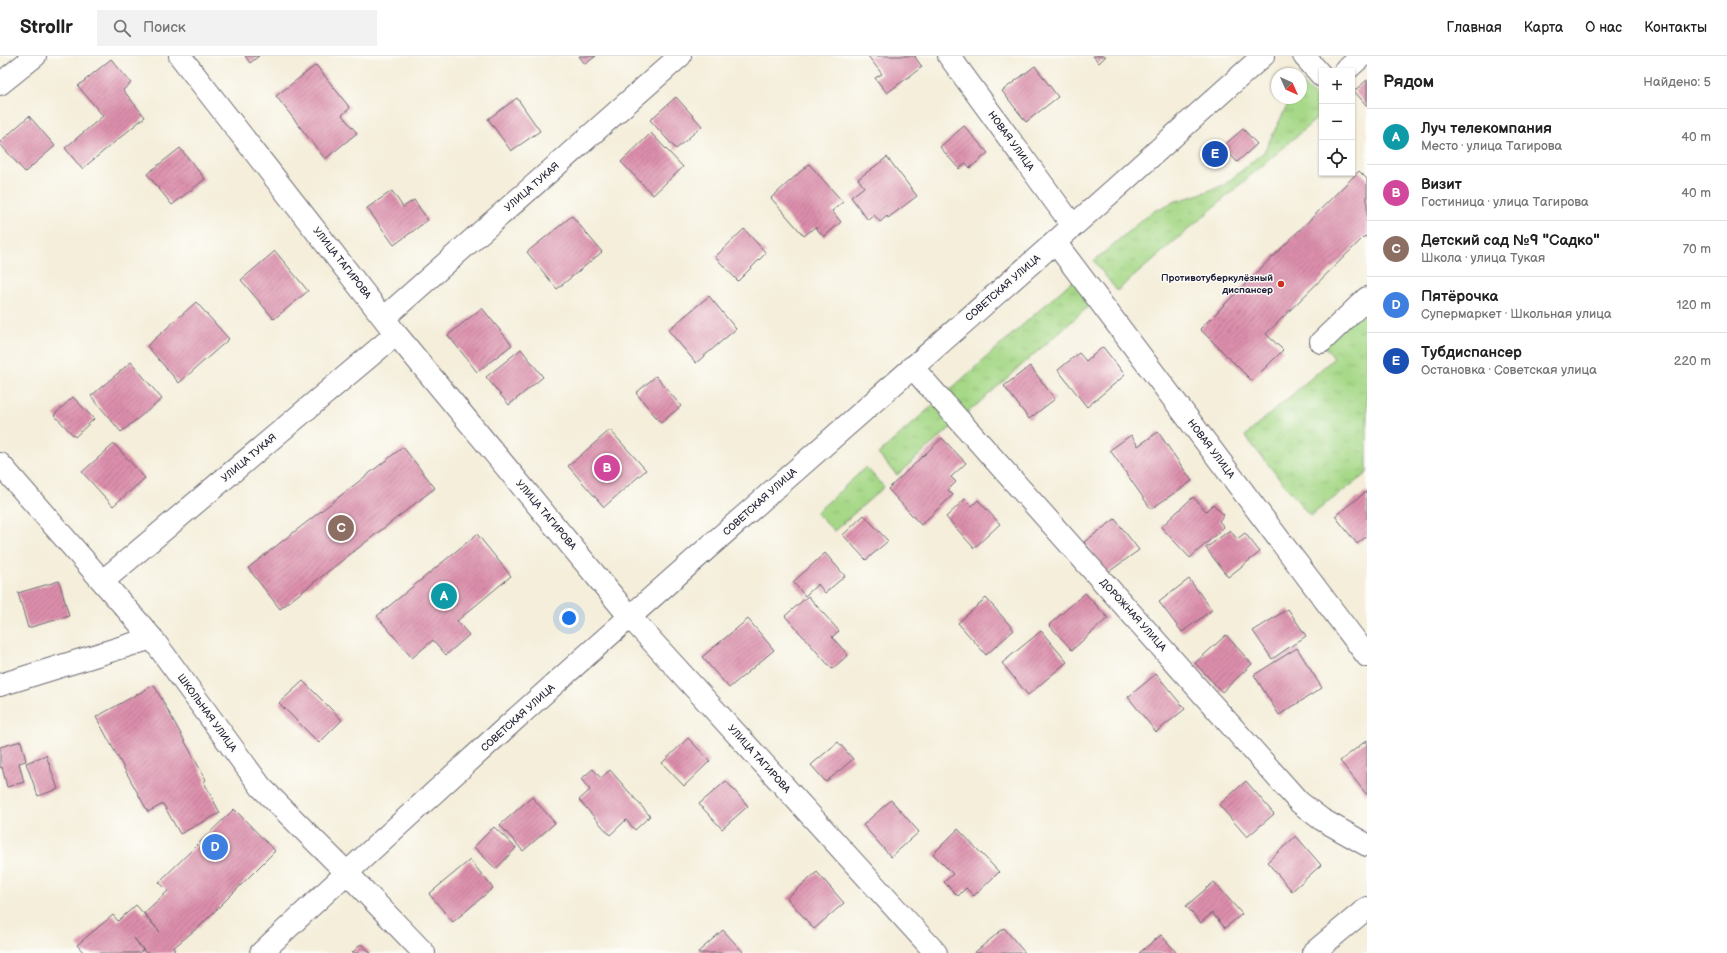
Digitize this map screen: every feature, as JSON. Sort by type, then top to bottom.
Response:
[{"type":"street","points":[[0,84],[35,56]]},
{"type":"street","name":"УЛИЦА ТАГИРОВА","points":[[180,56],[390,326],[630,617],[936,953]]},
{"type":"street","name":"УЛИЦА ТУКАЯ","points":[[103,581],[390,326],[680,56]]},
{"type":"street","name":"НОВАЯ УЛИЦА","points":[[949,56],[1073,226]]},
{"type":"street","name":"СОВЕТСКАЯ УЛИЦА","points":[[260,953],[346,872],[630,617],[1055,242],[1263,56]]},
{"type":"street","points":[[1304,56],[1319,73]]},
{"type":"street","points":[[1348,68],[1362,56]]},
{"type":"street","name":"НОВАЯ УЛИЦА","points":[[1055,242],[1367,656]]},
{"type":"street","points":[[1321,342],[1367,298]]},
{"type":"street","name":"ДОРОЖНАЯ УЛИЦА","points":[[912,367],[1299,802],[1321,820],[1367,845]]},
{"type":"street","name":"ШКОЛЬНАЯ УЛИЦА","points":[[0,464],[152,638],[261,787],[424,953]]},
{"type":"street","points":[[0,685],[152,638]]},
{"type":"street","points":[[1313,953],[1367,908]]},
{"type":"green space","points":[[1307,88],[1319,101],[1319,117],[1117,291],[1094,261],[1150,213],[1173,202],[1224,185],[1264,152],[1288,104],[1307,104]]},
{"type":"green space","points":[[1080,274],[1098,298],[897,475],[878,454]]},
{"type":"green space","points":[[1367,298],[1367,473],[1310,516],[1245,436],[1334,358],[1321,342]]},
{"type":"green space","points":[[866,467],[884,487],[834,531],[816,513]]},
{"type":"building","points":[[245,56],[259,56],[250,63]]},
{"type":"building","points":[[579,56],[596,56],[585,64]]},
{"type":"building","points":[[868,56],[916,56],[915,57],[922,67],[887,93],[875,78],[882,74]]},
{"type":"building","points":[[1093,56],[1106,56],[1099,63]]},
{"type":"building","points":[[111,59],[131,83],[123,90],[145,117],[82,169],[65,148],[103,116],[78,86]]},
{"type":"building","points":[[316,65],[350,108],[342,115],[357,133],[325,159],[276,96]]},
{"type":"building","points":[[1035,66],[1058,97],[1026,122],[1002,91]]},
{"type":"building","points":[[1367,80],[1367,106],[1355,92],[1355,90]]},
{"type":"building","points":[[676,97],[702,126],[676,149],[650,120]]},
{"type":"building","points":[[517,98],[540,131],[511,151],[488,119]]},
{"type":"building","points":[[29,116],[55,146],[25,172],[0,144],[0,142]]},
{"type":"building","points":[[964,126],[988,153],[970,168],[966,163],[959,169],[940,147]]},
{"type":"building","points":[[1243,129],[1257,144],[1237,162],[1223,146]]},
{"type":"building","points":[[651,133],[683,167],[653,195],[621,162]]},
{"type":"building","points":[[180,148],[205,179],[172,205],[147,174]]},
{"type":"building","points":[[887,157],[917,196],[888,218],[887,216],[880,222],[874,215],[868,220],[851,197],[864,187],[858,179]]},
{"type":"building","points":[[809,164],[843,202],[832,211],[841,222],[824,237],[815,227],[804,236],[771,198]]},
{"type":"building","name":"Противотуберкулёзный диспансер","points":[[1359,171],[1367,179],[1367,238],[1365,236],[1266,334],[1283,350],[1252,381],[1200,329]]},
{"type":"building","points":[[392,191],[403,207],[414,200],[428,220],[394,245],[367,208]]},
{"type":"building","points":[[572,216],[602,252],[557,289],[527,252]]},
{"type":"building","points":[[744,229],[766,253],[738,281],[715,257]]},
{"type":"building","points":[[275,251],[308,291],[274,319],[241,280]]},
{"type":"building","points":[[709,296],[736,329],[696,363],[668,330]]},
{"type":"building","points":[[196,302],[229,339],[179,383],[147,346]]},
{"type":"building","points":[[482,308],[512,345],[477,372],[448,335]]},
{"type":"building","points":[[1103,347],[1125,375],[1087,407],[1058,370],[1079,353],[1086,361]]},
{"type":"building","points":[[521,349],[543,377],[509,405],[486,377]]},
{"type":"building","points":[[131,362],[162,399],[121,432],[91,396]]},
{"type":"building","points":[[1030,366],[1055,399],[1029,419],[1004,386]]},
{"type":"building","points":[[656,376],[681,406],[661,423],[636,393]]},
{"type":"building","points":[[73,397],[94,419],[75,437],[54,415]]},
{"type":"building","points":[[610,430],[646,470],[604,507],[568,466]]},
{"type":"building","points":[[1158,432],[1192,481],[1151,509],[1110,450],[1131,435],[1138,446]]},
{"type":"building","points":[[942,438],[966,463],[951,477],[956,482],[948,490],[953,495],[921,525],[888,489]]},
{"type":"building","points":[[114,444],[145,478],[113,506],[82,472]]},
{"type":"building","points":[[403,447],[435,488],[280,609],[248,568]]},
{"type":"building","points":[[1367,491],[1367,536],[1357,544],[1335,516]]},
{"type":"building","points":[[1193,497],[1206,511],[1213,504],[1224,515],[1219,521],[1224,527],[1190,558],[1161,527]]},
{"type":"building","points":[[965,499],[972,506],[978,500],[1000,524],[974,548],[946,517]]},
{"type":"building","points":[[864,515],[888,541],[866,560],[843,535]]},
{"type":"building","points":[[1115,519],[1139,550],[1107,573],[1084,542]]},
{"type":"building","points":[[1230,530],[1237,539],[1245,533],[1260,552],[1228,577],[1206,548]]},
{"type":"building","points":[[477,534],[511,576],[457,621],[469,635],[446,655],[433,640],[412,658],[377,616]]},
{"type":"building","points":[[825,553],[845,576],[825,593],[818,584],[805,596],[793,582]]},
{"type":"building","points":[[1189,579],[1212,610],[1182,632],[1159,602]]},
{"type":"building","points":[[59,581],[69,616],[28,628],[18,593]]},
{"type":"building","points":[[1085,593],[1108,618],[1072,650],[1049,625]]},
{"type":"building","points":[[808,596],[839,631],[832,637],[848,655],[832,669],[785,616]]},
{"type":"building","points":[[986,598],[1014,630],[986,655],[958,623]]},
{"type":"building","points":[[1288,609],[1306,636],[1272,659],[1253,631]]},
{"type":"building","points":[[748,619],[774,650],[729,688],[702,657]]},
{"type":"building","points":[[1041,631],[1067,662],[1028,695],[1002,663]]},
{"type":"building","points":[[1226,635],[1252,664],[1222,692],[1195,663]]},
{"type":"building","points":[[1297,648],[1322,688],[1279,715],[1254,675]]},
{"type":"building","points":[[1156,674],[1185,709],[1156,732],[1128,697]]},
{"type":"building","points":[[303,681],[342,720],[319,743],[279,703]]},
{"type":"building","points":[[154,685],[206,780],[204,782],[220,813],[180,834],[163,804],[148,812],[96,717]]},
{"type":"building","points":[[688,738],[710,761],[684,786],[662,763]]},
{"type":"building","points":[[1367,740],[1367,795],[1340,761]]},
{"type":"building","points":[[21,741],[26,761],[19,763],[24,782],[7,787],[2,767],[0,768],[0,747]]},
{"type":"building","points":[[838,742],[853,759],[826,782],[811,765]]},
{"type":"building","points":[[46,755],[58,789],[38,796],[26,763]]},
{"type":"building","points":[[593,769],[601,778],[610,770],[650,816],[635,830],[626,820],[610,835],[579,800],[590,790],[581,779]]},
{"type":"building","points":[[726,781],[748,806],[722,829],[699,804]]},
{"type":"building","points":[[1246,781],[1274,814],[1247,837],[1219,805]]},
{"type":"building","points":[[532,797],[555,823],[523,851],[500,825]]},
{"type":"building","points":[[891,800],[919,832],[891,857],[863,825]]},
{"type":"building","points":[[234,809],[275,851],[201,925],[173,948],[175,950],[171,953],[146,953],[134,938],[143,950],[139,953],[84,953],[77,945],[113,915],[118,921],[136,905],[160,932],[144,913],[168,891],[159,882]]},
{"type":"building","points":[[494,827],[516,848],[496,869],[474,847]]},
{"type":"building","points":[[958,829],[999,872],[974,896],[966,888],[958,896],[944,882],[953,874],[933,854]]},
{"type":"building","points":[[1296,836],[1321,865],[1292,891],[1267,862]]},
{"type":"building","points":[[470,860],[493,888],[453,922],[429,894]]},
{"type":"building","points":[[817,872],[844,903],[814,929],[787,898]]},
{"type":"building","points":[[1214,882],[1242,914],[1225,928],[1212,913],[1201,923],[1186,906]]},
{"type":"building","points":[[1004,928],[1025,953],[974,953]]},
{"type":"building","points":[[723,930],[744,953],[697,953]]},
{"type":"building","points":[[1161,935],[1177,953],[1139,953]]},
{"type":"building","points":[[361,944],[371,953],[352,953]]},
{"type":"place","name":"Тубдиспансер","points":[[1215,154]]},
{"type":"place","name":"Противотуберкулёзный диспансер","points":[[1281,284]]},
{"type":"place","name":"Визит","points":[[607,468]]},
{"type":"place","name":"Детский сад №9 \"Садко\"","points":[[341,528]]},
{"type":"place","name":"Луч телекомпания","points":[[444,596]]},
{"type":"place","name":"Пятёрочка","points":[[215,847]]}]
